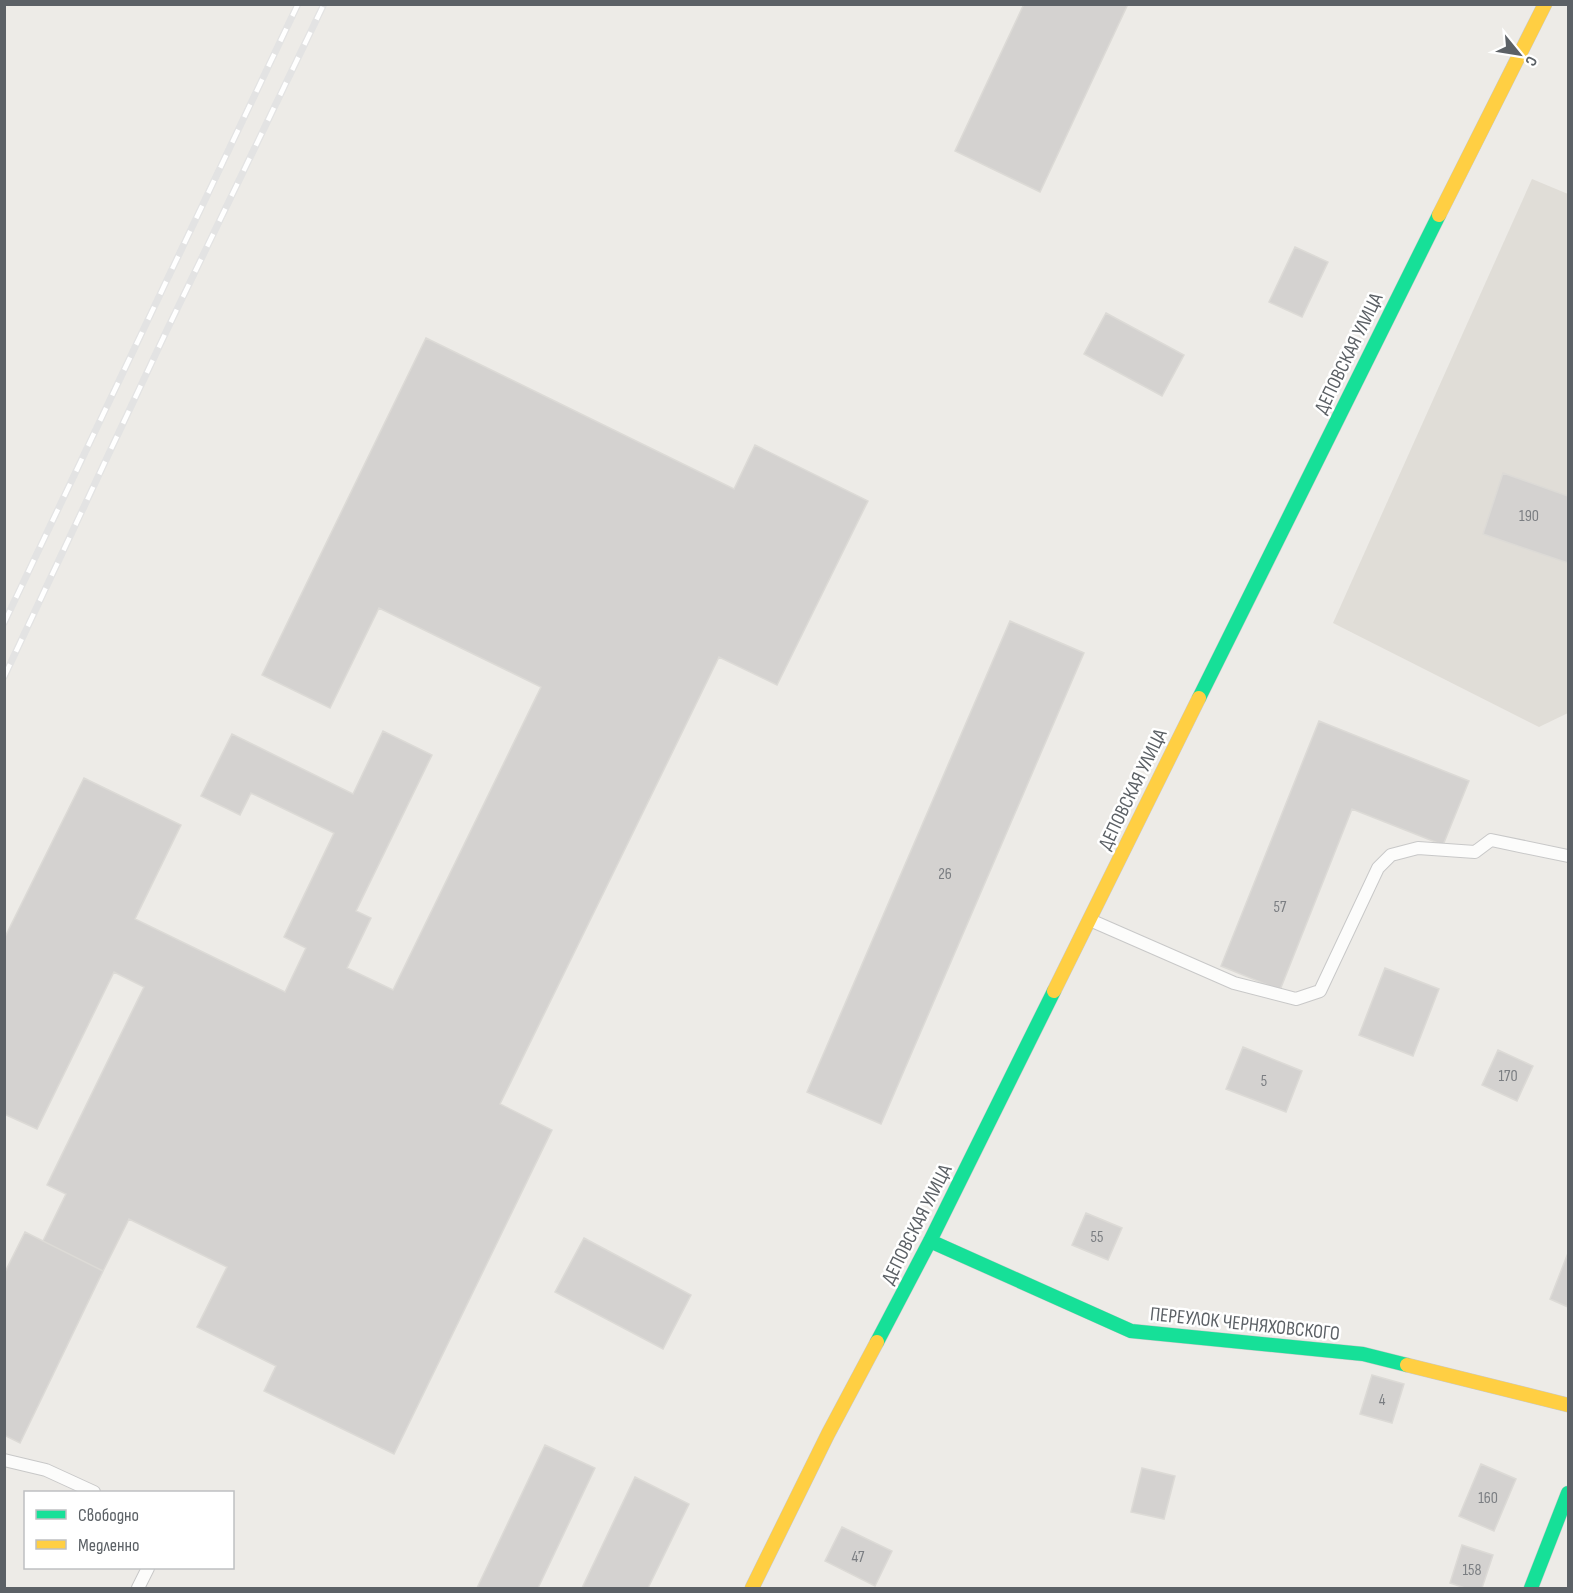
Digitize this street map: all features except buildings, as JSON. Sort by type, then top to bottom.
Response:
[{"type":"street","name":"ДЕПОВСКАЯ УЛИЦА","points":[[752,1588],[828,1434],[930,1241],[1378,335],[1545,4]]},
{"type":"street","name":"ПЕРЕУЛОК ЧЕРНЯХОВСКОГО","points":[[930,1241],[1131,1331],[1363,1354],[1569,1405]]},
{"type":"street","points":[[1531,1588],[1569,1492]]},
{"type":"lane","points":[[1089,920],[1234,983],[1296,999],[1320,991],[1378,868],[1391,855],[1418,848],[1475,852],[1491,840],[1569,856]]},
{"type":"lane","points":[[4,1460],[46,1470],[92,1491]]},
{"type":"lane","points":[[138,1588],[148,1569]]},
{"type":"shaded area","points":[[1532,179],[1568,194],[1568,713],[1539,727],[1333,623]]},
{"type":"railway","points":[[4,623],[298,4]]},
{"type":"railway","points":[[4,677],[166,332],[324,4]]},
{"type":"traffic: fast","points":[[1199,698],[1439,215]]},
{"type":"traffic: fast","points":[[877,1342],[930,1241],[1054,991]]},
{"type":"traffic: fast","points":[[930,1241],[1131,1331],[1363,1354],[1407,1365]]},
{"type":"traffic: fast","points":[[1531,1588],[1568,1493]]},
{"type":"traffic: slow","points":[[1439,215],[1545,4]]},
{"type":"traffic: slow","points":[[1054,991],[1199,698]]},
{"type":"traffic: slow","points":[[752,1588],[828,1434],[877,1342]]},
{"type":"traffic: slow","points":[[1407,1365],[1568,1405]]}]
